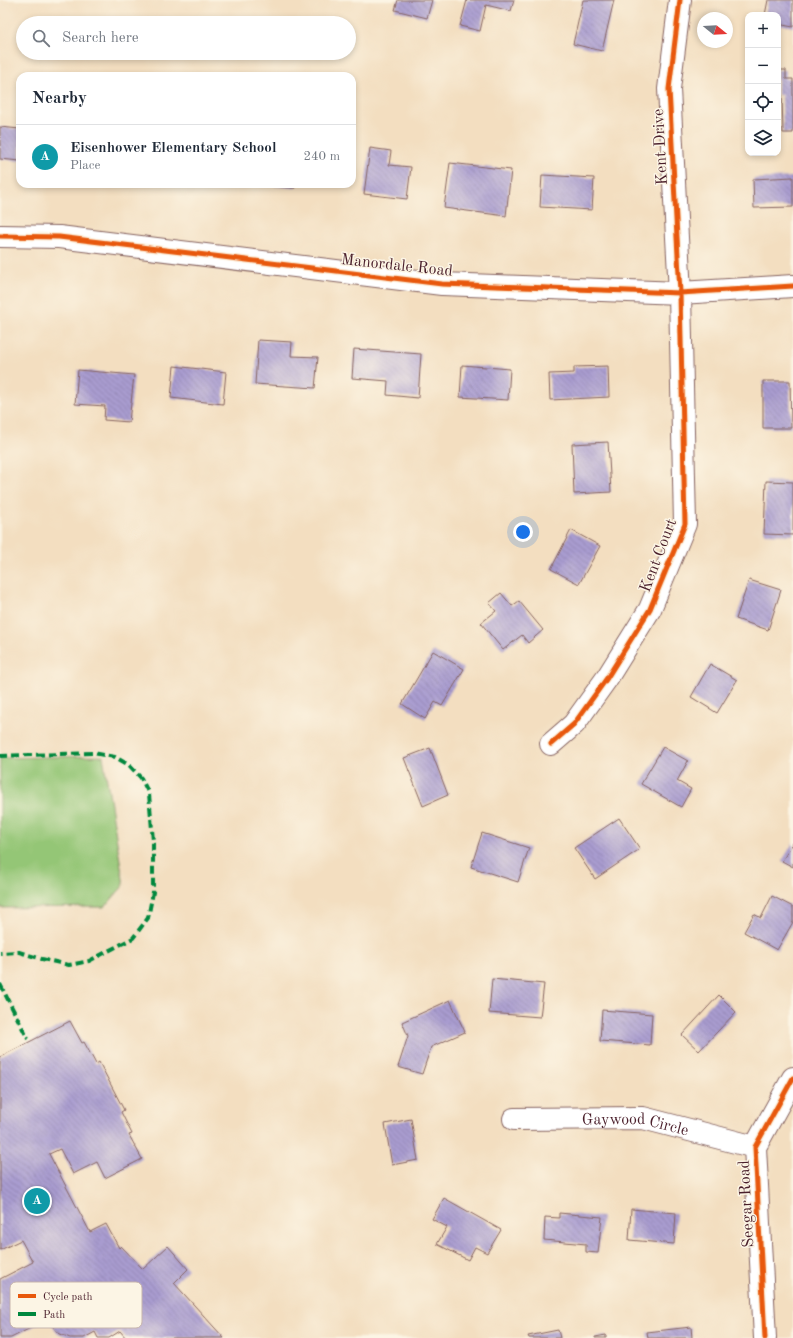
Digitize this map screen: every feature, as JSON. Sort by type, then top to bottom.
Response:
[{"type":"street","name":"Kent Drive","points":[[680,0],[669,90],[680,294]]},
{"type":"street","name":"Manordale Road","points":[[0,236],[59,237],[442,284],[680,294],[793,286]]},
{"type":"street","name":"Kent Court","points":[[551,744],[574,724],[607,678],[650,609],[686,524],[680,294]]},
{"type":"street","name":"Seegar Road","points":[[765,1338],[755,1147],[793,1078]]},
{"type":"street","name":"Gaywood Circle","points":[[514,1119],[643,1118],[755,1147]]},
{"type":"green space","points":[[103,756],[124,885],[105,907],[0,908],[0,758]]},
{"type":"building","points":[[398,0],[432,0],[427,18],[395,10]]},
{"type":"building","points":[[467,0],[514,0],[511,11],[486,5],[480,31],[460,26]]},
{"type":"building","points":[[583,0],[614,0],[602,51],[573,44]]},
{"type":"building","points":[[768,0],[793,0],[793,27],[781,25],[781,12],[766,12]]},
{"type":"building","points":[[781,70],[786,70],[786,79],[793,79],[793,133],[783,133]]},
{"type":"building","points":[[0,127],[16,129],[16,161],[0,159]]},
{"type":"building","points":[[370,148],[391,151],[389,165],[411,167],[407,199],[364,194]]},
{"type":"building","points":[[450,163],[511,170],[506,216],[444,208]]},
{"type":"building","points":[[542,175],[594,178],[592,210],[540,207]]},
{"type":"building","points":[[793,177],[793,207],[754,208],[753,179]]},
{"type":"building","points":[[258,340],[292,342],[291,356],[318,357],[315,388],[255,384]]},
{"type":"building","points":[[354,349],[421,354],[418,398],[387,395],[388,381],[352,378]]},
{"type":"building","points":[[462,365],[510,369],[508,400],[460,397]]},
{"type":"building","points":[[174,366],[226,372],[223,404],[171,398]]},
{"type":"building","points":[[608,366],[609,397],[550,400],[549,374],[574,373],[574,367]]},
{"type":"building","points":[[78,370],[134,375],[129,422],[104,420],[105,406],[75,404]]},
{"type":"building","points":[[763,381],[790,381],[791,428],[763,428]]},
{"type":"building","points":[[608,442],[611,492],[574,494],[572,444]]},
{"type":"building","points":[[766,481],[793,482],[793,535],[764,534]]},
{"type":"building","points":[[571,530],[600,546],[579,584],[551,569]]},
{"type":"building","points":[[749,580],[781,590],[768,630],[736,619]]},
{"type":"building","points":[[501,593],[512,606],[519,601],[543,630],[528,643],[522,635],[503,650],[481,623],[496,611],[489,603]]},
{"type":"building","points":[[433,651],[464,669],[442,706],[435,702],[425,719],[402,704]]},
{"type":"building","points":[[710,664],[737,680],[717,713],[691,697]]},
{"type":"building","points":[[663,747],[688,761],[677,781],[691,789],[681,807],[641,784]]},
{"type":"building","points":[[430,748],[448,795],[423,806],[404,758]]},
{"type":"building","points":[[619,818],[640,849],[595,879],[574,848]]},
{"type":"building","points":[[482,833],[529,848],[518,882],[471,867]]},
{"type":"building","points":[[793,843],[793,867],[782,861]]},
{"type":"building","points":[[772,896],[793,907],[793,922],[777,950],[744,932],[754,914],[761,918]]},
{"type":"building","points":[[492,979],[544,984],[540,1017],[489,1013]]},
{"type":"building","points":[[719,995],[736,1012],[699,1051],[682,1035]]},
{"type":"building","points":[[450,1000],[465,1032],[431,1047],[422,1074],[398,1067],[408,1036],[402,1022]]},
{"type":"building","points":[[602,1010],[652,1014],[650,1045],[600,1041]]},
{"type":"building","points":[[70,1021],[96,1064],[99,1062],[124,1110],[121,1112],[132,1134],[129,1135],[142,1159],[105,1178],[97,1162],[73,1174],[60,1149],[49,1154],[90,1232],[106,1224],[119,1248],[121,1246],[143,1269],[168,1246],[188,1269],[174,1283],[224,1338],[126,1338],[120,1331],[109,1338],[98,1338],[95,1332],[84,1338],[70,1338],[58,1333],[54,1328],[142,1328],[142,1282],[10,1282],[10,1328],[30,1328],[11,1338],[0,1338],[0,1279],[33,1262],[21,1240],[0,1250],[0,1057]]},
{"type":"building","points":[[411,1119],[418,1160],[392,1165],[385,1124]]},
{"type":"building","points":[[444,1198],[501,1230],[487,1253],[475,1247],[468,1260],[437,1244],[447,1227],[432,1219]]},
{"type":"building","points":[[631,1209],[676,1213],[674,1244],[629,1240]]},
{"type":"building","points":[[559,1213],[602,1217],[598,1253],[586,1252],[586,1244],[544,1240],[545,1217],[559,1218]]},
{"type":"building","points":[[691,1327],[692,1338],[648,1338],[647,1332]]},
{"type":"building","points":[[558,1330],[560,1338],[529,1338],[528,1336]]},
{"type":"building","points":[[606,1335],[606,1338],[595,1338],[595,1337]]},
{"type":"marked path","points":[[0,756],[93,753],[115,757],[129,765],[141,778],[149,794],[153,841],[153,892],[148,918],[133,938],[89,961],[69,965],[19,952],[0,953]]},
{"type":"marked path","points":[[0,984],[28,1039]]},
{"type":"cycle path","points":[[551,744],[574,724],[607,678],[650,609],[685,524],[680,293],[669,89],[680,0]]},
{"type":"cycle path","points":[[0,236],[59,237],[442,284],[680,293],[793,286]]},
{"type":"cycle path","points":[[765,1338],[755,1147],[793,1078]]},
{"type":"place","name":"Eisenhower Elementary School","points":[[37,1201]]}]
